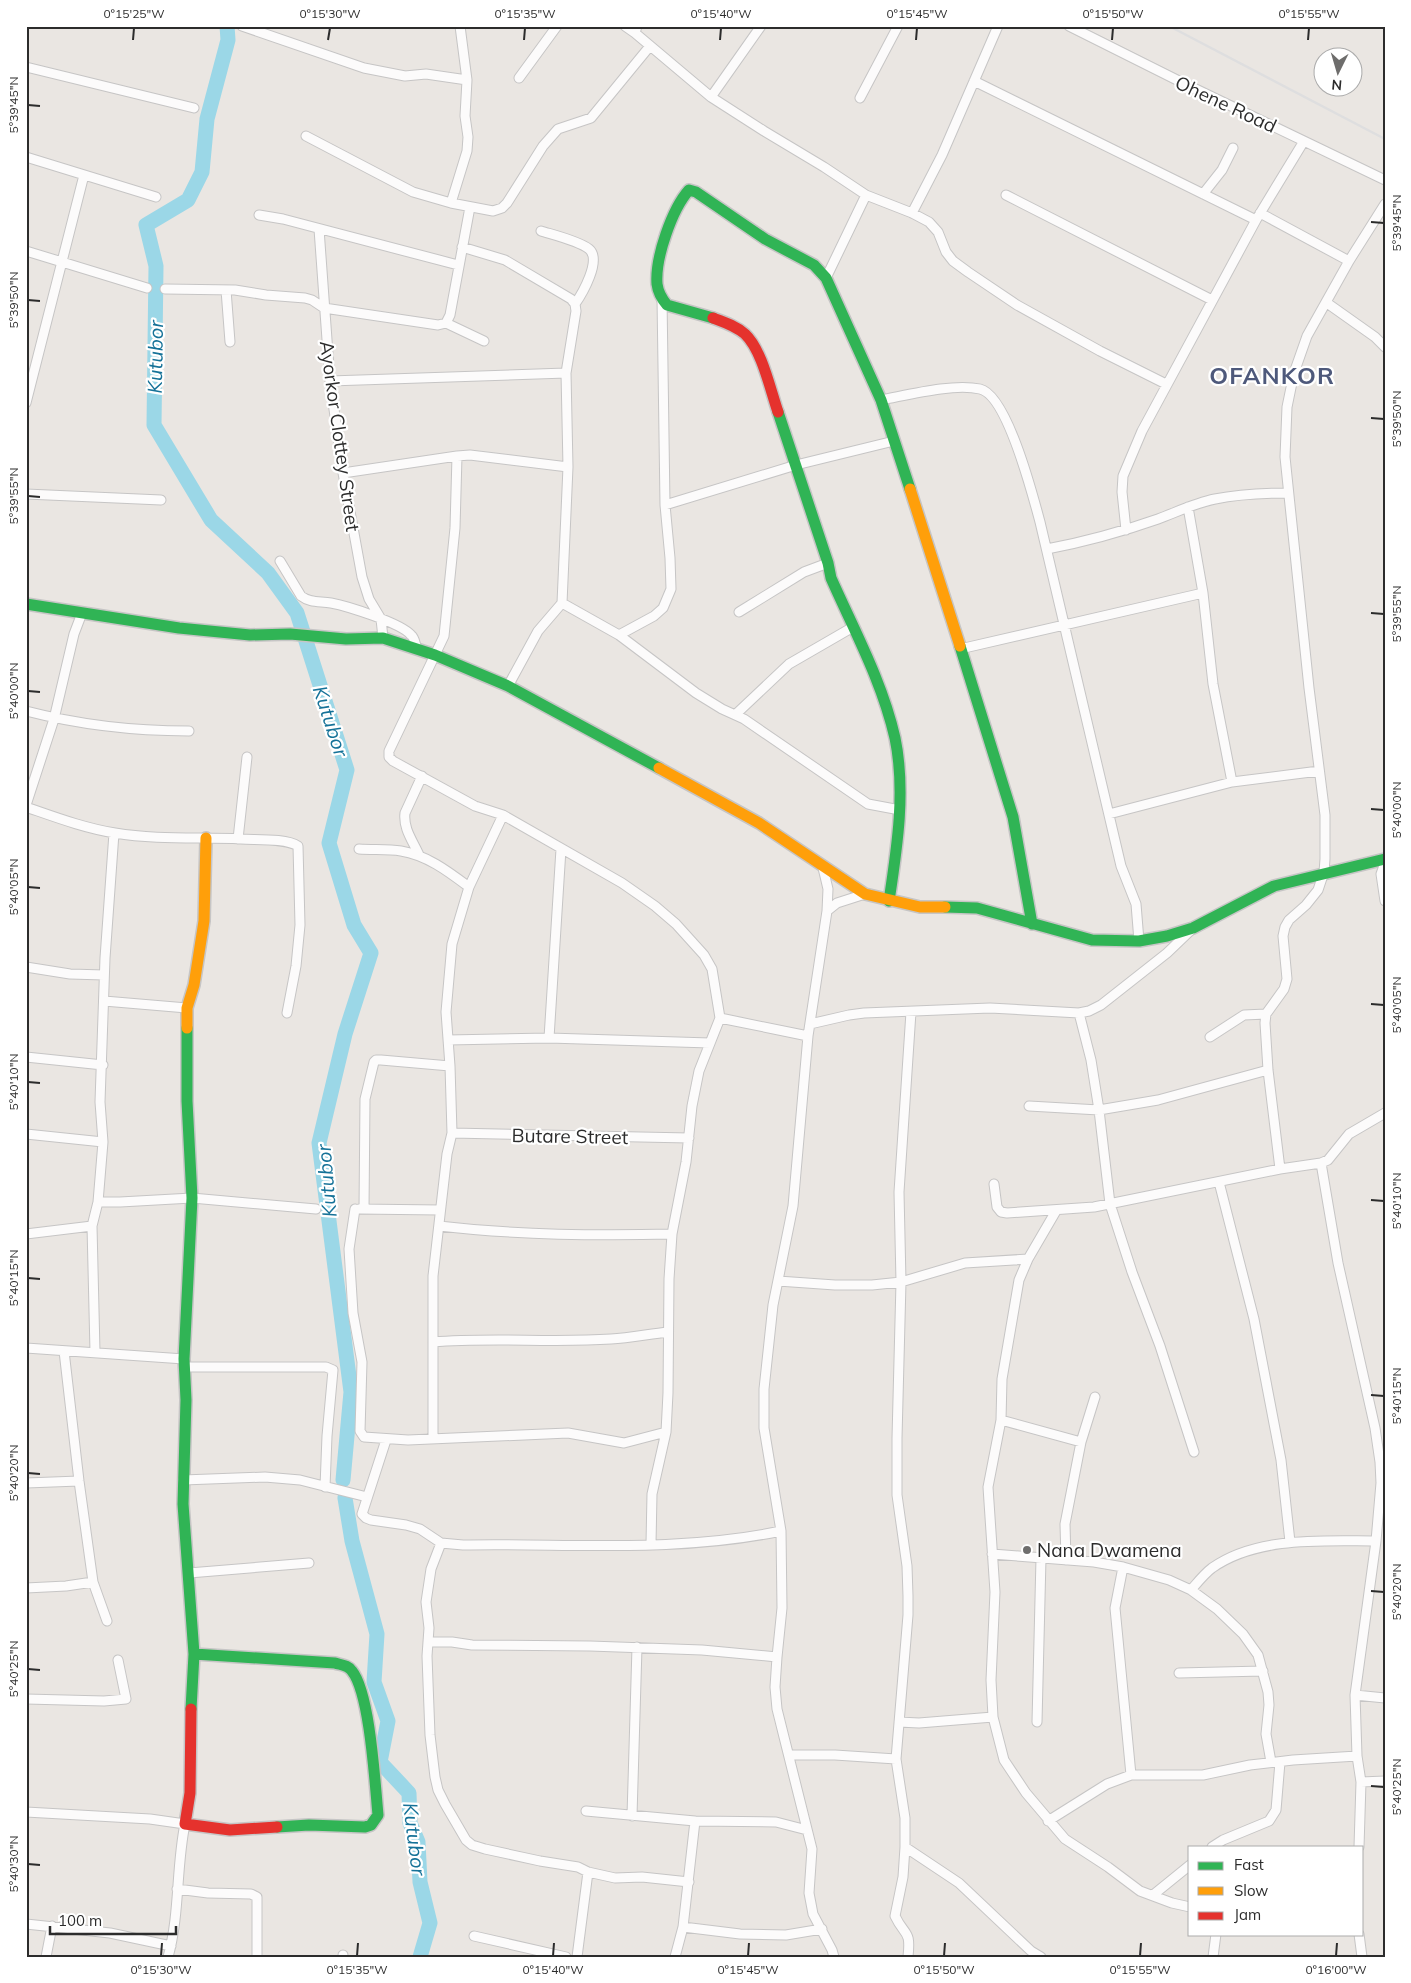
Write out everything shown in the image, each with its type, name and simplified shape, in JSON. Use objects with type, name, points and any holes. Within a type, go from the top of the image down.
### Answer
[{"type":"street","points":[[242,26],[372,70],[405,76],[443,75],[467,80]]},
{"type":"street","points":[[452,203],[467,151],[468,137],[465,116],[467,80],[460,26]]},
{"type":"street","points":[[520,78],[557,26]]},
{"type":"street","points":[[625,26],[636,29],[650,46],[711,97],[866,195],[912,213],[929,222],[938,232],[946,252],[953,261],[1017,305],[1100,351],[1166,384]]},
{"type":"street","points":[[711,97],[761,26]]},
{"type":"street","points":[[860,98],[898,26]]},
{"type":"street","points":[[912,213],[942,155],[998,26]]},
{"type":"street","name":"Ohene Road","points":[[1069,26],[1176,80],[1385,180]]},
{"type":"street","points":[[306,136],[413,192],[452,203],[493,211],[502,208],[507,203],[543,146],[558,129],[591,118],[650,46]]},
{"type":"street","points":[[26,67],[194,108]]},
{"type":"street","points":[[974,81],[1203,194],[1258,217],[1349,261]]},
{"type":"street","points":[[1126,530],[1122,492],[1124,476],[1142,431],[1258,217],[1304,141]]},
{"type":"street","points":[[1203,194],[1222,170],[1232,148]]},
{"type":"street","points":[[26,157],[156,197]]},
{"type":"street","points":[[26,403],[84,175]]},
{"type":"street","points":[[888,901],[898,848],[900,810],[899,764],[889,715],[831,578],[828,563],[762,366],[754,345],[745,333],[732,324],[667,305],[662,298],[657,283],[662,254],[675,213],[684,194],[689,190],[696,192],[765,239],[814,265],[826,278],[881,400],[989,737],[1012,817],[1032,924]]},
{"type":"street","points":[[826,278],[866,195]]},
{"type":"street","points":[[1006,195],[1212,300]]},
{"type":"street","points":[[1280,1169],[1264,1023],[1266,1014],[1284,990],[1287,979],[1285,927],[1289,920],[1306,905],[1318,890],[1324,872],[1325,815],[1288,492],[1285,438],[1289,398],[1294,373],[1307,336],[1349,261],[1385,204]]},
{"type":"street","points":[[446,323],[450,315],[470,207]]},
{"type":"street","points":[[259,215],[458,265]]},
{"type":"street","name":"Ayorkor Clottey Street","points":[[319,229],[330,381],[343,473],[362,577],[370,599],[381,619],[383,638]]},
{"type":"street","points":[[541,231],[575,243],[590,250],[593,255],[590,276],[575,304]]},
{"type":"street","points":[[462,247],[505,260],[571,299],[575,304],[576,311],[566,373],[568,467],[562,603],[538,631],[508,686]]},
{"type":"street","points":[[26,251],[147,288]]},
{"type":"street","points":[[165,289],[246,291],[266,295],[305,298],[324,308],[438,325],[446,323],[484,341]]},
{"type":"street","points":[[226,290],[230,342]]},
{"type":"street","points":[[619,635],[654,616],[663,608],[668,599],[671,579],[665,505],[662,298]]},
{"type":"street","points":[[1327,303],[1375,337],[1385,347]]},
{"type":"street","points":[[330,381],[566,373]]},
{"type":"street","points":[[881,400],[963,387],[982,389],[992,395],[1017,445],[1030,481],[1047,549],[1121,866],[1136,904],[1139,941]]},
{"type":"street","points":[[665,505],[796,465],[894,441]]},
{"type":"street","points":[[343,473],[457,456],[485,456],[568,467]]},
{"type":"street","points":[[457,456],[456,528],[444,636],[389,751],[389,757],[475,806],[503,815],[622,883],[655,906],[676,924],[704,955],[712,969],[720,1018],[699,1071],[672,1234],[666,1432],[652,1494],[651,1544]]},
{"type":"street","points":[[1047,549],[1126,530],[1214,499],[1238,495],[1288,492]]},
{"type":"street","points":[[26,494],[161,500]]},
{"type":"street","points":[[1188,507],[1203,594],[1213,684],[1232,782]]},
{"type":"street","points":[[280,561],[305,600],[331,604],[381,619],[408,631],[413,636],[417,649]]},
{"type":"street","points":[[739,612],[804,572],[828,563]]},
{"type":"street","points":[[960,649],[1203,594]]},
{"type":"street","points":[[562,603],[619,635],[696,693],[744,719],[868,804],[900,810]]},
{"type":"street","points":[[26,604],[179,628],[250,635],[290,634],[346,639],[383,638],[435,655],[508,686],[759,824],[865,894],[888,901],[920,907],[977,908],[1092,940],[1139,941],[1166,936],[1193,928],[1274,886],[1324,872],[1385,859]]},
{"type":"street","points":[[82,613],[74,634],[54,718],[26,806],[80,825],[114,833],[174,839],[238,839],[292,843],[298,846],[300,925],[296,966],[287,1014]]},
{"type":"street","points":[[735,715],[789,664],[853,627]]},
{"type":"street","points":[[26,711],[108,728],[189,732]]},
{"type":"street","points":[[238,839],[247,757]]},
{"type":"street","points":[[1109,814],[1232,782],[1319,771]]},
{"type":"street","points":[[419,855],[408,833],[404,819],[422,776]]},
{"type":"street","points":[[433,1439],[433,1276],[447,1154],[452,1133],[446,1012],[452,944],[469,887],[503,815]]},
{"type":"street","points":[[94,1352],[92,1226],[98,1202],[102,1142],[100,1102],[103,1065],[104,975],[114,833]]},
{"type":"street","points":[[168,1957],[171,1946],[179,1855],[190,1793],[190,1722],[194,1654],[189,1573],[184,1534],[183,1480],[185,1363],[192,1198],[187,1101],[187,1008],[194,985],[204,921],[206,838]]},
{"type":"street","points":[[359,849],[400,851],[419,855],[441,867],[469,887]]},
{"type":"street","points":[[549,1038],[561,849]]},
{"type":"street","points":[[1385,863],[1381,874],[1385,901]]},
{"type":"street","points":[[823,868],[828,889],[828,911],[808,1036],[793,1206],[768,1341],[764,1388],[764,1428],[781,1531],[782,1608],[775,1687],[777,1709],[812,1849],[809,1893],[813,1914],[822,1929],[834,1957]]},
{"type":"street","points":[[828,911],[837,904],[865,894]]},
{"type":"street","points":[[810,1024],[849,1015],[990,1008],[1089,1011],[1101,1005],[1167,953],[1193,928]]},
{"type":"street","points":[[26,967],[70,974],[104,975]]},
{"type":"street","points":[[104,1002],[187,1008]]},
{"type":"street","points":[[908,1957],[908,1934],[895,1916],[903,1877],[906,1847],[905,1818],[896,1759],[908,1615],[907,1566],[897,1495],[901,1282],[899,1192],[911,1012]]},
{"type":"street","points":[[1079,1012],[1091,1060],[1110,1204],[1132,1272],[1160,1346],[1194,1452]]},
{"type":"street","points":[[1210,1037],[1244,1015],[1266,1014]]},
{"type":"street","points":[[720,1018],[808,1036]]},
{"type":"street","points":[[448,1040],[549,1038],[710,1043]]},
{"type":"street","points":[[26,1057],[103,1065]]},
{"type":"street","points":[[450,1066],[376,1060],[364,1099],[356,1209],[348,1249],[353,1313],[362,1362],[360,1431],[364,1437],[386,1440],[568,1433],[624,1443],[666,1432]]},
{"type":"street","points":[[1029,1106],[1099,1110],[1158,1100],[1268,1070]]},
{"type":"street","points":[[994,1184],[997,1207],[1000,1212],[1056,1211],[1110,1204],[1280,1169],[1321,1163],[1328,1160],[1349,1134],[1385,1113]]},
{"type":"street","name":"Butare Street","points":[[452,1133],[689,1138]]},
{"type":"street","points":[[26,1134],[102,1142]]},
{"type":"street","points":[[1321,1163],[1338,1264],[1383,1461],[1376,1541],[1355,1695],[1357,1756],[1361,1782],[1359,1846]]},
{"type":"street","points":[[1219,1182],[1254,1318],[1281,1460],[1290,1542]]},
{"type":"street","points":[[98,1202],[192,1198],[316,1209]]},
{"type":"street","points":[[356,1209],[440,1210]]},
{"type":"street","points":[[1056,1211],[1028,1259],[1020,1280],[1002,1378],[1001,1420],[988,1487],[996,1604],[992,1680],[994,1717],[1004,1760],[1026,1794],[1065,1838],[1140,1890],[1172,1903],[1188,1907]]},
{"type":"street","points":[[26,1234],[92,1226]]},
{"type":"street","points":[[439,1226],[489,1232],[555,1235],[672,1234]]},
{"type":"street","points":[[778,1281],[835,1285],[872,1285],[901,1282],[966,1263],[1028,1259]]},
{"type":"street","points":[[433,1342],[462,1340],[612,1339],[668,1332]]},
{"type":"street","points":[[26,1348],[94,1352],[185,1363],[326,1366],[332,1370],[325,1487]]},
{"type":"street","points":[[64,1351],[79,1481],[94,1582],[107,1621]]},
{"type":"street","points":[[1066,1560],[1065,1524],[1081,1442],[1094,1397]]},
{"type":"street","points":[[1001,1420],[1081,1442]]},
{"type":"street","points":[[386,1440],[362,1514],[366,1518],[420,1529],[441,1543],[463,1545],[651,1544],[737,1539],[781,1531]]},
{"type":"street","points":[[183,1480],[265,1477],[300,1480],[367,1497]]},
{"type":"street","points":[[26,1483],[79,1481]]},
{"type":"street","points":[[1191,1590],[1214,1567],[1247,1552],[1290,1542],[1376,1541]]},
{"type":"street","points":[[441,1543],[428,1580],[426,1602],[429,1628],[430,1735],[435,1777],[445,1804],[466,1840],[472,1845],[485,1849],[578,1867],[588,1872],[615,1878],[642,1877],[689,1882]]},
{"type":"street","points":[[992,1554],[1094,1562],[1123,1567],[1169,1580],[1191,1590],[1217,1609],[1243,1634],[1258,1655],[1263,1671],[1269,1705],[1266,1734],[1275,1762],[1276,1810],[1269,1821],[1223,1840],[1214,1846]]},
{"type":"street","points":[[1037,1722],[1041,1558]]},
{"type":"street","points":[[189,1573],[309,1563]]},
{"type":"street","points":[[1123,1567],[1115,1608],[1131,1775]]},
{"type":"street","points":[[26,1588],[94,1582]]},
{"type":"street","points":[[428,1642],[637,1647],[702,1650],[777,1657]]},
{"type":"street","points":[[632,1816],[637,1647]]},
{"type":"street","points":[[26,1812],[150,1819],[230,1830],[309,1825],[365,1827],[371,1825],[378,1815],[372,1755],[361,1685],[353,1671],[346,1666],[335,1664],[194,1654]]},
{"type":"street","points":[[26,1699],[104,1701],[126,1699],[118,1660]]},
{"type":"street","points":[[1179,1673],[1263,1671]]},
{"type":"street","points":[[1355,1695],[1385,1698]]},
{"type":"street","points":[[899,1722],[919,1723],[994,1717]]},
{"type":"street","points":[[790,1755],[835,1755],[896,1759]]},
{"type":"street","points":[[1048,1821],[1107,1784],[1131,1775],[1203,1775],[1228,1769],[1306,1758],[1357,1756]]},
{"type":"street","points":[[1361,1782],[1385,1781]]},
{"type":"street","points":[[586,1811],[695,1821],[776,1822],[807,1830]]},
{"type":"street","points":[[675,1957],[684,1927],[695,1821]]},
{"type":"street","points":[[906,1847],[959,1883],[1031,1951],[1041,1957]]},
{"type":"street","points":[[1153,1895],[1188,1867]]},
{"type":"street","points":[[577,1957],[588,1872]]},
{"type":"street","points":[[177,1889],[252,1894],[257,1897],[256,1957]]},
{"type":"street","points":[[26,1924],[110,1933],[171,1946]]},
{"type":"street","points":[[46,1957],[52,1926]]},
{"type":"street","points":[[684,1927],[740,1934],[786,1935],[822,1929]]},
{"type":"street","points":[[474,1936],[566,1957]]},
{"type":"street","points":[[1213,1957],[1216,1936]]},
{"type":"street","points":[[1359,1936],[1360,1955]]},
{"type":"waterway","name":"Kutubor","points":[[227,26],[228,40],[207,119],[202,172],[188,200],[146,225],[156,266],[154,425],[211,520],[268,573],[297,613],[347,770],[329,843],[354,925],[371,953],[345,1034],[319,1143],[351,1392],[343,1480]]},
{"type":"waterway","name":"Kutubor","points":[[345,1498],[352,1541],[377,1634],[374,1682],[388,1721],[380,1762],[409,1793],[410,1823],[418,1842],[420,1882],[430,1923],[420,1957]]},
{"type":"railway","points":[[1169,26],[1385,139]]},
{"type":"traffic: fast","points":[[713,318],[667,305],[660,295],[657,284],[659,261],[666,234],[677,209],[689,190],[696,192],[765,239],[814,265],[826,278],[881,400],[910,489]]},
{"type":"traffic: fast","points":[[778,412],[828,563],[831,578],[875,676],[895,738],[900,778],[900,799],[889,901]]},
{"type":"traffic: fast","points":[[26,604],[179,628],[250,635],[290,634],[346,639],[383,638],[435,655],[508,686],[659,768]]},
{"type":"traffic: fast","points":[[960,646],[1013,817],[1032,924]]},
{"type":"traffic: fast","points":[[945,907],[977,908],[1092,940],[1139,941],[1167,936],[1193,928],[1274,886],[1385,859]]},
{"type":"traffic: fast","points":[[187,1028],[187,1101],[192,1198],[184,1359],[186,1400],[183,1504],[194,1654],[191,1709]]},
{"type":"traffic: fast","points":[[194,1654],[335,1663],[350,1669],[358,1682],[371,1740],[378,1815],[371,1825],[365,1827],[309,1825],[277,1827]]},
{"type":"traffic: slow","points":[[910,489],[960,646]]},
{"type":"traffic: slow","points":[[659,768],[759,823],[865,894],[920,907],[945,907]]},
{"type":"traffic: slow","points":[[187,1028],[187,1008],[194,985],[204,921],[206,838]]},
{"type":"traffic: jam","points":[[713,318],[730,324],[745,334],[751,341],[769,381],[778,412]]},
{"type":"traffic: jam","points":[[191,1709],[190,1793],[185,1824],[230,1830],[277,1827]]},
{"type":"place","name":"Nana Dwamena","points":[[1027,1550]]},
{"type":"district","name":"OFANKOR","points":[[1272,375]]}]
